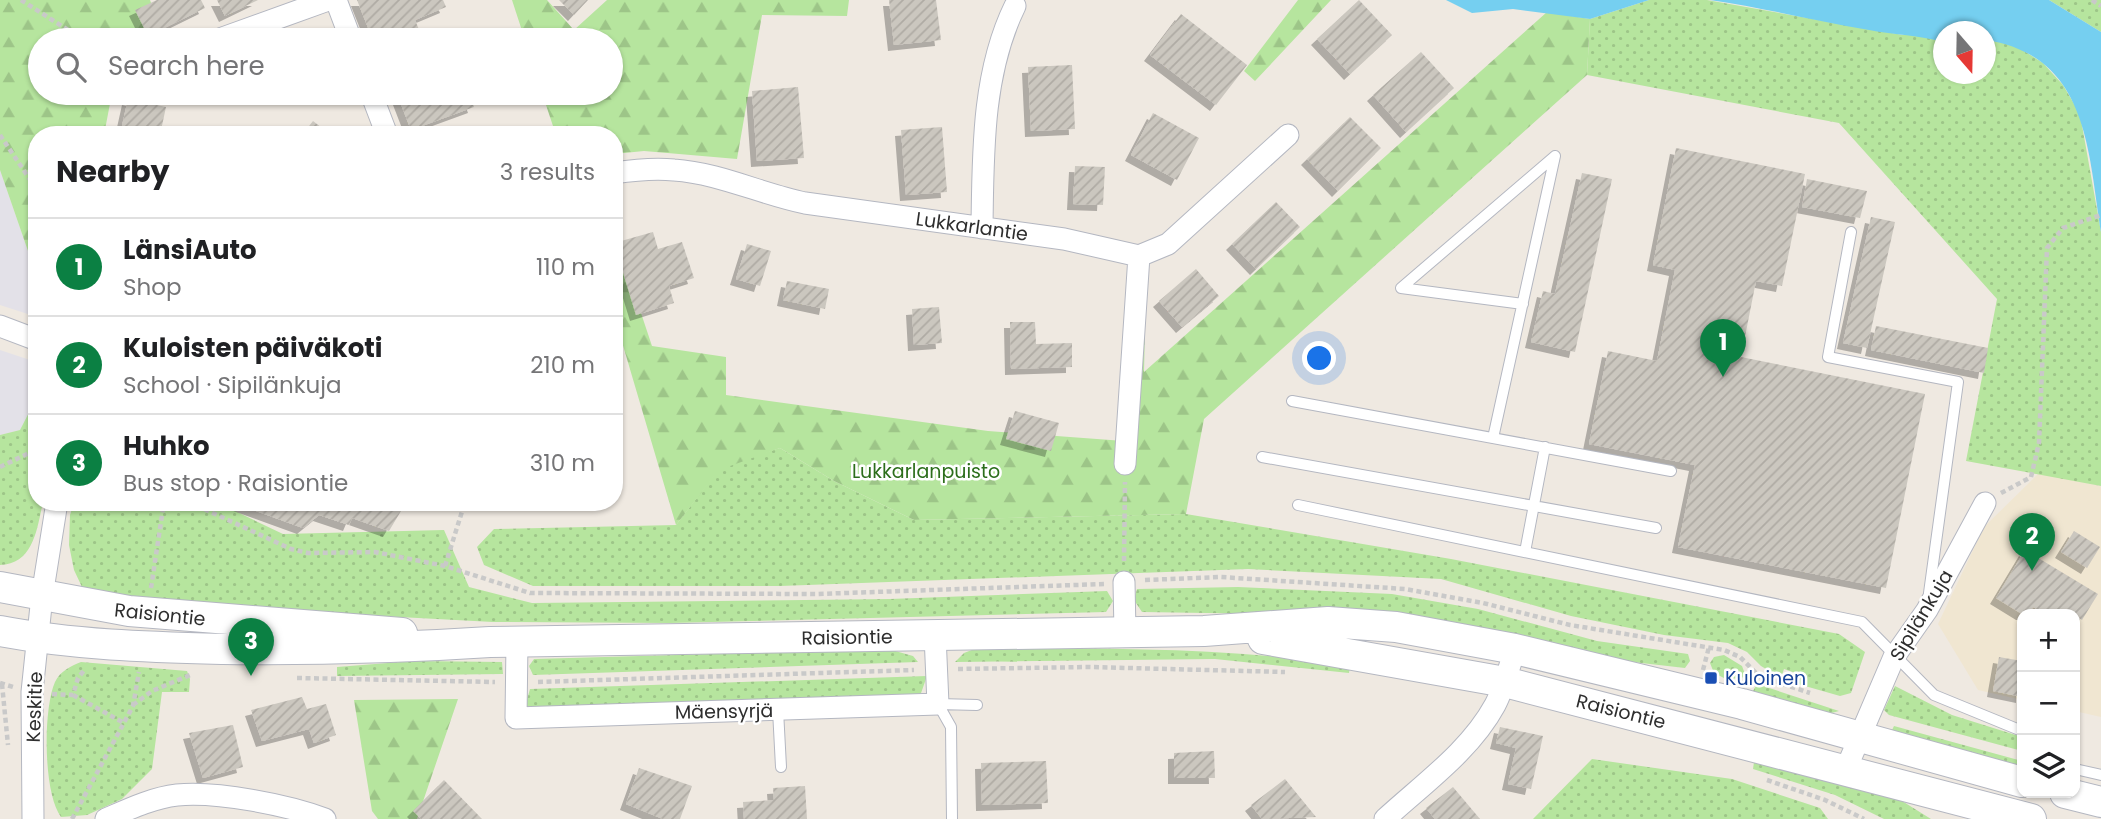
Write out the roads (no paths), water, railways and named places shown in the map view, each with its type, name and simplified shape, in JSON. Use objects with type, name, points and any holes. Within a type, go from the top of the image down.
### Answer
[{"type":"main road","name":"Raisiontie","points":[[0,587],[104,608],[503,642]]},
{"type":"main road","name":"Raisiontie","points":[[0,631],[37,638],[162,648],[380,650],[503,642],[1204,631],[1328,622],[1396,627],[1515,649],[1861,736],[2016,780]]},
{"type":"main road","name":"Raisiontie","points":[[1204,631],[1325,648],[1504,682],[1846,769],[2001,815],[2031,819]]},
{"type":"main road","points":[[2001,815],[2016,780]]},
{"type":"main road","points":[[2080,797],[2101,802]]},
{"type":"street","points":[[250,28],[328,0]]},
{"type":"street","points":[[336,0],[346,28]]},
{"type":"street","points":[[982,228],[983,170],[993,73],[1005,26],[1015,6]]},
{"type":"street","points":[[376,105],[384,126]]},
{"type":"street","points":[[1125,464],[1139,256],[1167,244],[1288,135]]},
{"type":"street","name":"Lukkarlantie","points":[[623,173],[674,170],[712,176],[772,196],[805,203],[1064,239],[1139,256]]},
{"type":"street","points":[[0,326],[28,337]]},
{"type":"street","name":"Sipilänkuja","points":[[1846,769],[1894,657],[1927,610],[1986,503]]},
{"type":"street","points":[[42,596],[56,511]]},
{"type":"street","points":[[1124,582],[1125,632]]},
{"type":"street","name":"Keskitie","points":[[33,819],[32,692],[42,596]]},
{"type":"street","points":[[935,635],[938,704]]},
{"type":"street","name":"Mäensyrjä","points":[[503,642],[516,718],[938,704]]},
{"type":"street","points":[[1385,819],[1475,734],[1496,704],[1515,649]]},
{"type":"street","points":[[106,819],[141,804],[176,795],[204,794],[303,811],[326,819]]},
{"type":"lane","points":[[1493,438],[1523,304],[1555,156],[1401,288],[1523,304]]},
{"type":"lane","points":[[1851,232],[1828,357],[1958,382],[1927,610]]},
{"type":"lane","points":[[1292,401],[1671,471]]},
{"type":"lane","points":[[1525,552],[1545,447]]},
{"type":"lane","points":[[1262,457],[1657,528]]},
{"type":"lane","points":[[1298,505],[1862,622],[1934,695],[2017,729]]},
{"type":"lane","points":[[938,704],[977,705]]},
{"type":"lane","points":[[938,704],[951,727],[952,819]]},
{"type":"lane","points":[[778,710],[781,767]]},
{"type":"lane","points":[[2080,770],[2101,775]]},
{"type":"water","points":[[1446,0],[1649,0],[1590,19],[1513,9],[1472,13]]},
{"type":"water","points":[[1710,0],[2049,0],[2101,32],[2101,232],[2086,139],[2077,111],[2064,86],[2045,65],[2020,49],[1996,43],[1996,21],[1933,21],[1933,40]]},
{"type":"place","name":"LänsiAuto","points":[[1723,377]]},
{"type":"place","name":"Kuloisten päiväkoti","points":[[2032,571]]},
{"type":"place","name":"Huhko","points":[[251,676]]},
{"type":"place","name":"Kuloinen","points":[[1711,678]]},
{"type":"park label","name":"Lukkarlanpuisto","points":[[926,471]]}]
